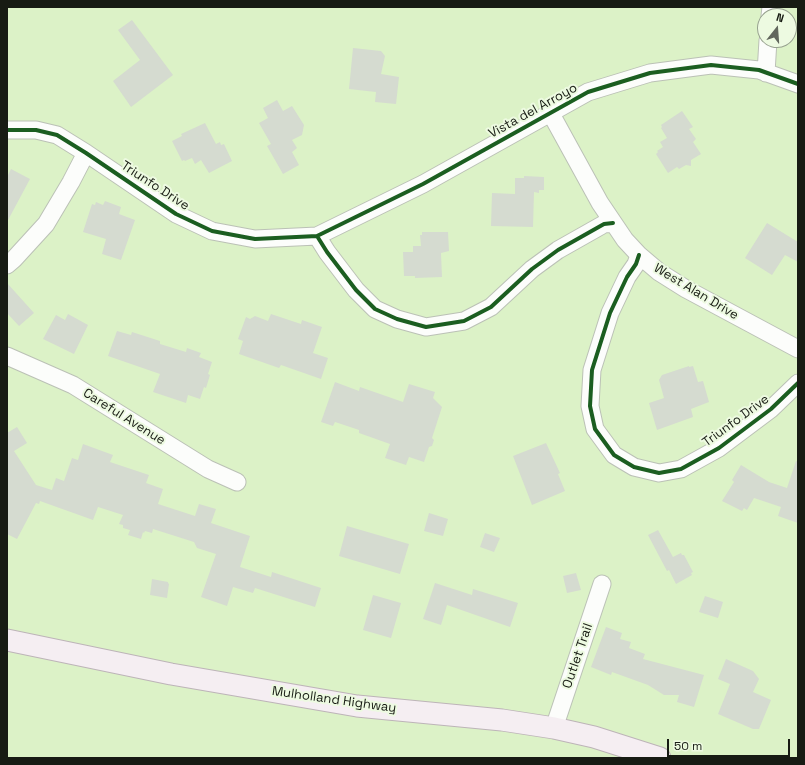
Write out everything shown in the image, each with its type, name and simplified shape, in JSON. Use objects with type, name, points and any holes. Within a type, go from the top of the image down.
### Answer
[{"type":"main road","name":"Mulholland Highway","points":[[7,640],[172,674],[357,706],[502,720],[554,728],[594,737],[660,758]]},
{"type":"street","points":[[766,73],[768,48]]},
{"type":"street","name":"Vista del Arroyo","points":[[317,236],[423,184],[588,92],[650,73],[711,65],[759,70],[798,84]]},
{"type":"street","name":"West Alan Drive","points":[[550,112],[600,203],[625,240],[639,255],[659,272],[686,289],[798,349]]},
{"type":"street","name":"Triunfo Drive","points":[[7,130],[36,130],[57,135],[176,214],[212,231],[255,240],[317,236]]},
{"type":"street","points":[[7,264],[14,260],[46,224],[72,182],[86,153]]},
{"type":"street","points":[[317,236],[327,252],[356,290],[375,309],[397,319],[426,327],[464,321],[491,307],[532,269],[558,250],[604,224],[613,223]]},
{"type":"street","name":"Triunfo Drive","points":[[639,255],[636,264],[627,277],[610,313],[592,370],[590,406],[595,429],[614,456],[634,467],[659,473],[681,469],[719,448],[771,408],[798,383]]},
{"type":"street","name":"Careful Avenue","points":[[7,356],[73,386],[208,469],[237,482]]},
{"type":"street","name":"Outlet Trail","points":[[554,728],[602,584]]},
{"type":"green space","points":[[7,7],[798,7],[798,758],[7,758]]},
{"type":"building","points":[[132,20],[173,75],[131,107],[113,81],[140,60],[118,30]]},
{"type":"building","points":[[353,48],[381,51],[385,56],[381,74],[399,77],[396,104],[375,102],[376,92],[349,89]]},
{"type":"building","points":[[277,100],[283,111],[292,106],[304,125],[302,135],[292,140],[297,148],[292,152],[299,165],[283,174],[267,146],[271,144],[259,123],[268,118],[263,108]]},
{"type":"building","points":[[682,111],[693,127],[689,129],[696,139],[693,142],[701,154],[691,160],[691,166],[686,165],[679,169],[677,167],[668,173],[656,154],[658,152],[657,151],[663,147],[660,142],[667,138],[661,128],[661,125]]},
{"type":"building","points":[[205,123],[216,144],[220,142],[221,145],[224,144],[232,161],[209,173],[201,160],[195,164],[192,158],[182,161],[172,141],[182,136],[181,134]]},
{"type":"building","points":[[11,169],[30,179],[7,222],[7,177]]},
{"type":"building","points":[[524,176],[544,177],[544,190],[539,190],[539,193],[534,192],[533,227],[491,226],[492,193],[515,194],[515,178],[524,178]]},
{"type":"building","points":[[105,201],[121,207],[119,214],[135,220],[121,260],[102,254],[106,239],[83,232],[92,204],[95,205],[96,202],[103,205]]},
{"type":"building","points":[[767,223],[798,242],[798,262],[785,255],[772,275],[745,258]]},
{"type":"building","points":[[422,232],[448,232],[449,251],[441,253],[442,277],[415,278],[415,276],[404,276],[403,252],[413,252],[413,246],[421,246],[420,235],[422,235]]},
{"type":"building","points":[[7,283],[34,313],[19,326],[7,313]]},
{"type":"building","points":[[68,314],[88,325],[74,354],[43,339],[56,315],[65,320]]},
{"type":"building","points":[[271,314],[301,324],[302,320],[322,327],[313,353],[328,358],[321,379],[281,365],[279,368],[239,354],[243,341],[238,339],[246,317],[250,319],[255,316],[268,321]]},
{"type":"building","points":[[117,331],[131,335],[132,332],[160,341],[160,344],[186,352],[187,348],[201,353],[199,357],[212,362],[206,388],[204,387],[200,399],[188,395],[186,403],[153,392],[160,374],[108,356]]},
{"type":"building","points":[[693,366],[698,382],[703,381],[709,402],[691,409],[693,417],[657,430],[649,403],[664,398],[659,380],[662,375]]},
{"type":"building","points":[[335,382],[359,391],[360,387],[403,402],[409,384],[435,392],[433,398],[442,407],[432,438],[434,440],[432,446],[429,447],[424,462],[409,457],[406,465],[385,458],[390,444],[359,433],[359,430],[335,422],[333,426],[321,422]]},
{"type":"building","points":[[17,427],[27,443],[14,451],[36,485],[52,490],[56,478],[64,481],[72,458],[78,460],[83,444],[113,455],[110,462],[149,475],[146,483],[163,489],[158,504],[195,516],[199,504],[216,509],[211,523],[250,536],[240,567],[271,577],[272,572],[321,588],[315,607],[255,588],[253,593],[233,587],[227,606],[201,597],[216,554],[197,548],[194,542],[153,529],[152,533],[145,531],[144,533],[143,532],[141,539],[128,535],[130,530],[123,528],[123,525],[119,524],[123,515],[98,507],[93,520],[40,501],[39,504],[36,503],[17,539],[7,534],[7,433]]},
{"type":"building","points":[[546,443],[560,473],[558,474],[565,491],[532,505],[513,456]]},
{"type":"building","points":[[796,461],[798,462],[798,523],[778,516],[781,507],[754,498],[747,510],[744,508],[742,511],[722,501],[734,482],[732,480],[741,465],[769,482],[787,488]]},
{"type":"building","points":[[429,513],[448,519],[443,536],[424,531]]},
{"type":"building","points":[[347,526],[409,544],[400,574],[339,556]]},
{"type":"building","points":[[658,530],[673,557],[681,553],[684,555],[693,572],[691,573],[692,575],[676,584],[669,570],[667,571],[648,535]]},
{"type":"building","points":[[485,533],[500,538],[494,552],[480,547]]},
{"type":"building","points":[[576,573],[581,590],[567,593],[563,576]]},
{"type":"building","points":[[152,579],[168,582],[167,598],[150,595]]},
{"type":"building","points":[[435,583],[472,595],[473,589],[518,603],[510,627],[447,605],[441,625],[423,619]]},
{"type":"building","points":[[373,595],[401,603],[391,638],[363,630]]},
{"type":"building","points":[[705,596],[723,602],[718,618],[699,612]]},
{"type":"building","points":[[606,627],[622,633],[620,639],[631,642],[629,648],[645,654],[643,659],[704,675],[694,707],[677,702],[679,695],[664,695],[648,685],[612,672],[611,675],[591,667]]},
{"type":"building","points":[[726,659],[753,671],[759,679],[753,692],[771,700],[759,729],[753,729],[718,714],[730,684],[718,679]]},
{"type":"cycle path","points":[[317,236],[423,184],[588,92],[650,73],[711,65],[759,70],[798,84]]},
{"type":"cycle path","points":[[7,130],[36,130],[57,135],[176,214],[212,231],[255,239],[317,236],[327,252],[356,290],[375,309],[397,319],[426,327],[464,321],[491,307],[532,269],[558,250],[604,224],[613,223]]},
{"type":"cycle path","points":[[639,255],[636,264],[627,277],[610,313],[592,370],[590,406],[595,429],[614,455],[634,467],[659,473],[681,469],[719,448],[771,409],[798,383]]}]
